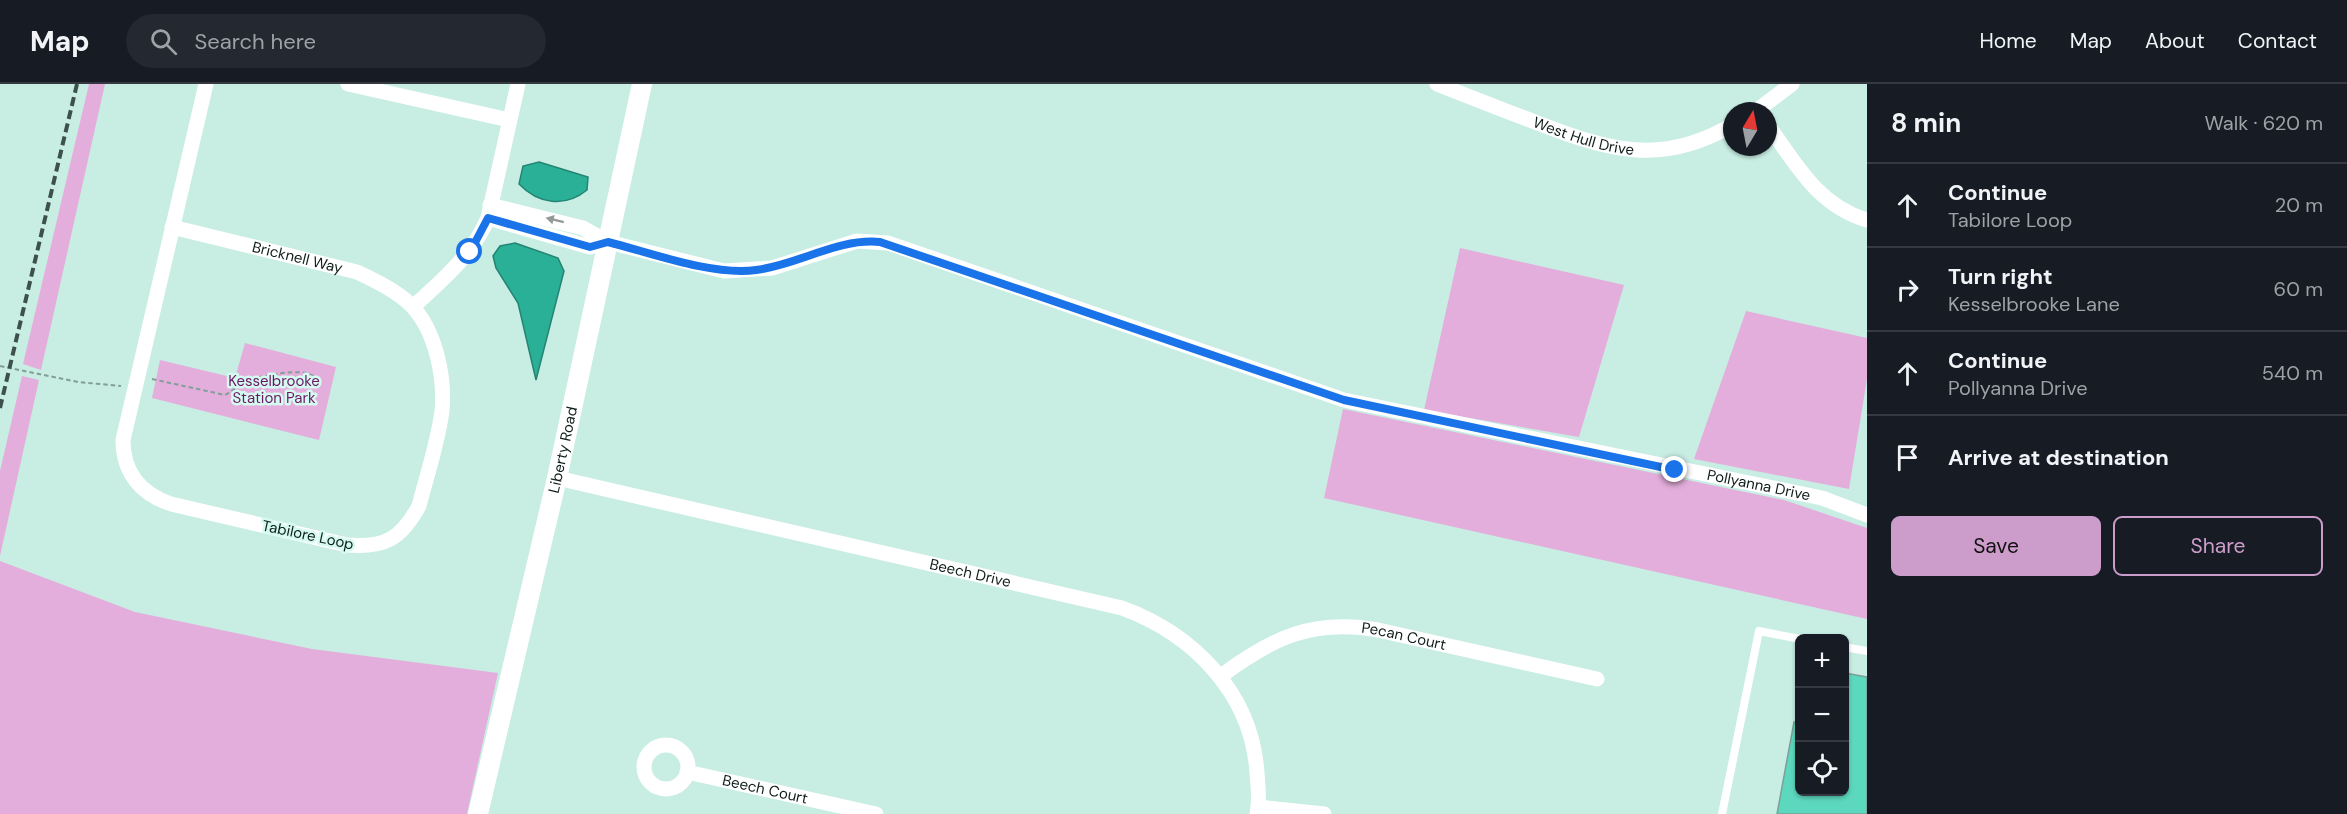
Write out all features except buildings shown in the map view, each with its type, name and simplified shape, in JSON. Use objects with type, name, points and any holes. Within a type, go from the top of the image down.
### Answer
[{"type":"street","name":"Tabilore Loop","points":[[206,84],[123,440],[123,456],[135,481],[155,499],[347,545],[368,547],[396,537],[406,527],[419,506],[441,414],[441,372],[435,349],[413,307]]},
{"type":"street","points":[[348,84],[509,120]]},
{"type":"street","points":[[413,307],[470,252],[489,211],[518,84]]},
{"type":"street","name":"Liberty Road","points":[[478,814],[557,478],[642,84]]},
{"type":"street","name":"West Hull Drive","points":[[1437,84],[1579,139],[1612,149],[1638,152],[1687,146],[1723,129]]},
{"type":"street","points":[[1769,102],[1792,84]]},
{"type":"street","points":[[1777,137],[1820,195],[1852,215],[1867,219]]},
{"type":"street","name":"Pollyanna Drive","points":[[489,211],[590,247],[608,242],[735,271],[772,267],[857,241],[888,243],[1344,400],[1822,498],[1867,515]]},
{"type":"street","name":"Bricknell Way","points":[[172,227],[357,272],[378,282],[413,307]]},
{"type":"street","name":"Beech Drive","points":[[557,478],[1122,608],[1166,627],[1186,642],[1221,676],[1241,710],[1257,764],[1258,810]]},
{"type":"street","name":"Pecan Court","points":[[1221,676],[1273,641],[1317,628],[1341,626],[1378,630],[1598,679]]},
{"type":"street","name":"Beech Court","points":[[687,772],[876,814]]},
{"type":"street","points":[[1258,810],[1324,814]]},
{"type":"lane","points":[[1722,814],[1759,631],[1795,638]]},
{"type":"lane","points":[[1849,648],[1867,651]]},
{"type":"path","points":[[0,366],[78,382],[136,382],[225,395],[247,381],[297,371],[308,372],[313,376],[312,384]]},
{"type":"green space","points":[[89,84],[105,84],[41,370],[23,364]]},
{"type":"green space","points":[[1460,248],[1624,285],[1579,437],[1424,410]]},
{"type":"green space","points":[[1746,311],[1867,338],[1867,379],[1849,489],[1694,459]]},
{"type":"green space","name":"Kesselbrooke Station Park","points":[[245,343],[336,367],[319,440],[152,398],[160,360],[235,378]]},
{"type":"green space","points":[[22,376],[39,380],[0,556],[0,471]]},
{"type":"green space","points":[[1343,409],[1784,500],[1867,528],[1867,619],[1324,498]]},
{"type":"green space","points":[[0,561],[135,612],[312,649],[498,673],[467,814],[0,814]]},
{"type":"shaded area","points":[[539,162],[588,177],[587,190],[579,196],[561,201],[543,199],[526,191],[519,184],[523,166]]},
{"type":"shaded area","points":[[515,243],[558,258],[564,271],[536,380],[518,303],[496,268],[493,256],[500,246]]},
{"type":"railway","points":[[0,408],[77,84]]},
{"type":"route","points":[[470,252],[488,218],[541,235],[590,247],[608,242],[724,271],[754,271],[772,267],[857,241],[888,243],[1344,400],[1675,470]]}]
